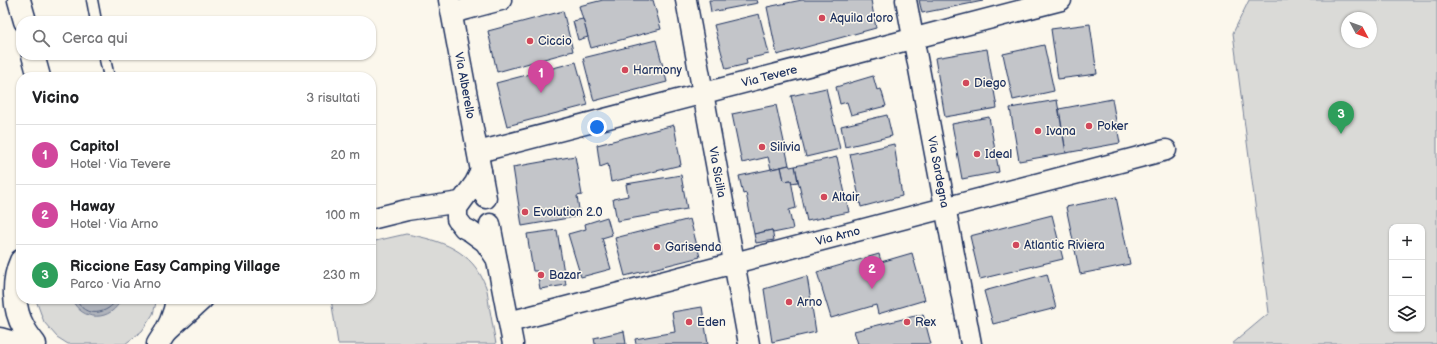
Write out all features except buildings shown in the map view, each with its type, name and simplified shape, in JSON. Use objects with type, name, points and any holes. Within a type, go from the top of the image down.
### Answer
[{"type":"street","points":[[19,0],[24,16]]},
{"type":"street","points":[[451,6],[500,0]]},
{"type":"street","name":"Via Sicilia","points":[[686,0],[749,344]]},
{"type":"street","name":"Via Sardegna","points":[[906,0],[971,344]]},
{"type":"street","name":"Via Tevere","points":[[479,162],[704,94],[1061,0]]},
{"type":"street","name":"Via Alberello","points":[[451,6],[486,198],[493,208],[494,214],[490,224],[513,344]]},
{"type":"street","points":[[34,60],[38,72]]},
{"type":"street","name":"Via Arno","points":[[509,322],[1166,150]]},
{"type":"street","points":[[467,230],[460,224],[456,213],[479,162]]},
{"type":"street","points":[[376,218],[407,210],[463,200],[476,195],[486,198]]},
{"type":"street","points":[[407,210],[436,217],[467,230],[481,231],[490,224]]},
{"type":"street","name":"Via Alberello","points":[[467,230],[485,242],[498,260]]},
{"type":"street","points":[[0,277],[16,265]]},
{"type":"street","points":[[16,280],[16,306],[23,327],[35,344]]},
{"type":"street","points":[[162,338],[175,313],[176,304]]},
{"type":"street","points":[[162,338],[198,304]]},
{"type":"street","points":[[0,339],[18,344]]},
{"type":"lane","points":[[92,0],[95,16]]},
{"type":"lane","points":[[105,60],[108,72]]},
{"type":"shaded area","points":[[1249,0],[1437,0],[1437,344],[1232,344],[1269,313],[1233,33]]},
{"type":"shaded area","points":[[406,234],[419,236],[443,244],[464,256],[473,264],[480,274],[487,289],[496,344],[338,344],[332,304],[376,304],[376,241]]},
{"type":"shaded area","points":[[37,304],[156,304],[153,314],[142,331],[125,344],[68,344],[57,337],[44,322]]},
{"type":"water","points":[[74,304],[118,304],[111,312],[96,316],[82,312]]},
{"type":"place","name":"Aquila d'oro","points":[[822,18]]},
{"type":"place","name":"Ciccio","points":[[530,41]]},
{"type":"place","name":"Harmony","points":[[625,70]]},
{"type":"place","name":"Diego","points":[[966,83]]},
{"type":"place","name":"Capitol","points":[[541,93]]},
{"type":"place","name":"Poker","points":[[1089,126]]},
{"type":"place","name":"Ivana","points":[[1038,131]]},
{"type":"place","name":"Riccione Easy Camping Village","points":[[1341,134]]},
{"type":"place","name":"Silivia","points":[[762,147]]},
{"type":"place","name":"Ideal","points":[[977,154]]},
{"type":"place","name":"Altair","points":[[824,197]]},
{"type":"place","name":"Evolution 2.0","points":[[525,212]]},
{"type":"place","name":"Atlantic Riviera","points":[[1016,245]]},
{"type":"place","name":"Garisenda","points":[[657,247]]},
{"type":"place","name":"Bazar","points":[[541,275]]},
{"type":"place","name":"Haway","points":[[872,289]]},
{"type":"place","name":"Arno","points":[[789,302]]},
{"type":"place","name":"Eden","points":[[689,322]]},
{"type":"place","name":"Rex","points":[[907,322]]}]
